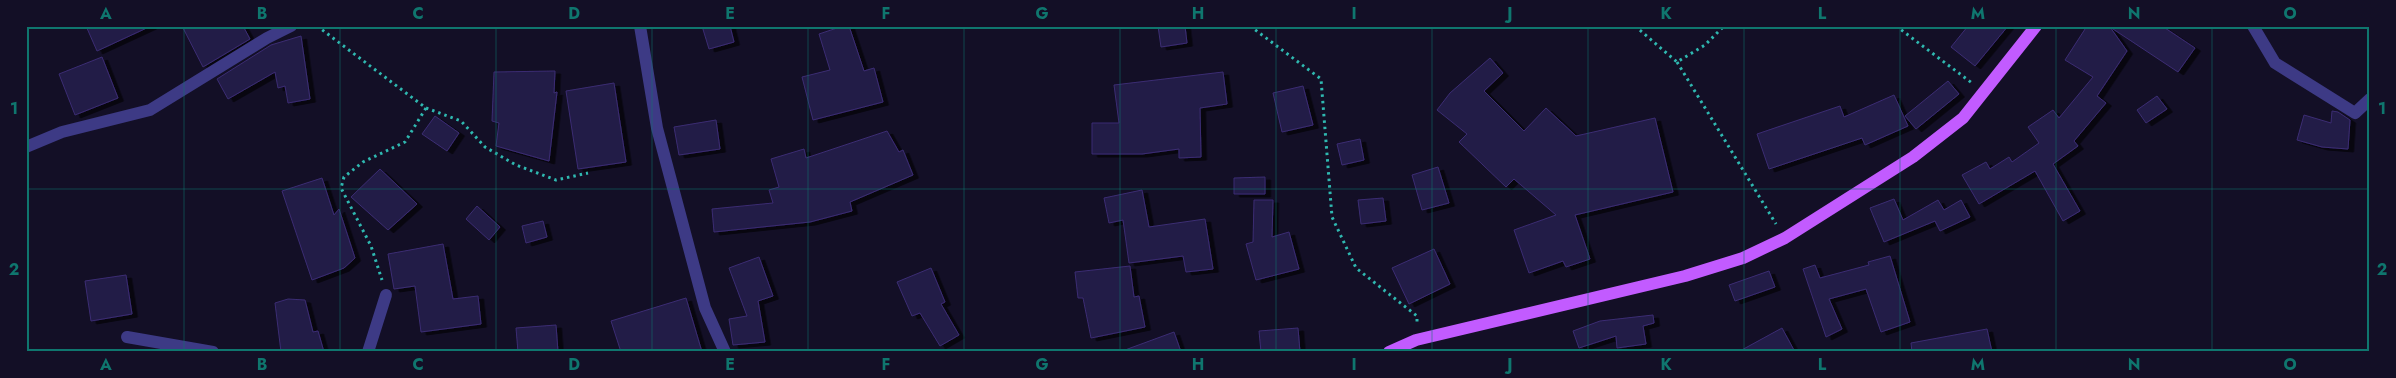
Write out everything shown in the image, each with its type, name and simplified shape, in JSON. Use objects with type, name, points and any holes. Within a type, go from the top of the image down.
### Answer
[{"type":"main road","points":[[1389,352],[1416,340],[1685,276],[1743,258],[1785,238],[1913,157],[1963,118],[2036,26]]},
{"type":"street","points":[[26,147],[62,132],[150,110],[267,38],[291,26]]},
{"type":"street","points":[[640,26],[657,128],[705,308],[725,352]]},
{"type":"street","points":[[2253,26],[2276,63],[2355,113],[2370,99]]},
{"type":"street","points":[[368,352],[386,294]]},
{"type":"street","points":[[127,337],[213,352]]},
{"type":"path","points":[[316,26],[426,108],[461,121],[484,147],[516,165],[556,180],[588,173]]},
{"type":"path","points":[[1250,26],[1321,79],[1332,218],[1356,268],[1418,316],[1416,340]]},
{"type":"path","points":[[1635,26],[1677,62],[1785,238]]},
{"type":"path","points":[[1677,62],[1705,45],[1724,26]]},
{"type":"path","points":[[1896,26],[1984,92]]},
{"type":"path","points":[[386,294],[371,246],[341,188],[344,177],[363,162],[405,142],[426,108]]},
{"type":"building","points":[[86,26],[151,26],[97,51]]},
{"type":"building","points":[[182,26],[243,26],[250,39],[203,67]]},
{"type":"building","points":[[702,26],[730,26],[734,42],[709,49]]},
{"type":"building","points":[[843,26],[849,26],[864,71],[874,68],[883,102],[813,120],[802,77],[830,70],[819,34]]},
{"type":"building","points":[[1158,26],[1185,26],[1187,43],[1161,47]]},
{"type":"building","points":[[1968,26],[2008,26],[1975,66],[1951,47]]},
{"type":"building","points":[[2087,26],[2162,26],[2195,48],[2178,72],[2110,27],[2127,51],[2097,96],[2106,103],[2074,141],[2078,146],[2053,164],[2080,211],[2063,221],[2035,171],[1979,204],[1962,175],[1986,162],[1990,169],[2009,157],[2012,162],[2039,143],[2028,127],[2053,110],[2059,118],[2093,77],[2065,60]]},
{"type":"building","points":[[301,36],[310,99],[288,103],[285,86],[278,88],[275,72],[228,99],[217,79],[271,45]]},
{"type":"building","points":[[102,57],[118,98],[75,115],[59,74]]},
{"type":"building","points":[[1490,58],[1503,73],[1484,91],[1524,131],[1546,108],[1576,136],[1655,118],[1673,192],[1575,215],[1590,259],[1566,267],[1563,261],[1529,273],[1514,230],[1556,215],[1514,179],[1506,187],[1459,142],[1467,134],[1437,110],[1450,93]]},
{"type":"building","points":[[555,71],[554,93],[557,92],[549,161],[496,146],[499,123],[492,121],[494,72]]},
{"type":"building","points":[[1223,72],[1227,104],[1200,108],[1201,157],[1179,158],[1179,149],[1142,154],[1092,154],[1092,123],[1119,123],[1114,85]]},
{"type":"building","points":[[1948,81],[1959,94],[1916,129],[1905,116]]},
{"type":"building","points":[[614,83],[626,162],[578,169],[566,91]]},
{"type":"building","points":[[1303,86],[1313,125],[1282,132],[1273,93]]},
{"type":"building","points":[[1894,95],[1908,126],[1865,145],[1862,138],[1769,169],[1757,134],[1840,106],[1844,117]]},
{"type":"building","points":[[2157,96],[2167,109],[2146,123],[2137,110]]},
{"type":"building","points":[[2332,111],[2338,112],[2350,120],[2348,149],[2322,147],[2297,140],[2304,115],[2331,123]]},
{"type":"building","points":[[435,116],[459,133],[447,151],[422,134]]},
{"type":"building","points":[[716,120],[720,149],[679,155],[674,127]]},
{"type":"building","points":[[887,131],[899,152],[903,150],[913,175],[850,202],[852,211],[810,222],[714,232],[712,209],[773,203],[769,190],[779,187],[771,159],[804,149],[806,158]]},
{"type":"building","points":[[1360,139],[1364,160],[1342,165],[1337,144]]},
{"type":"building","points":[[1438,167],[1449,203],[1422,210],[1412,175]]},
{"type":"building","points":[[380,169],[417,204],[388,230],[351,197]]},
{"type":"building","points":[[1265,177],[1265,194],[1234,194],[1234,178]]},
{"type":"building","points":[[322,178],[334,215],[339,209],[355,258],[344,268],[312,280],[282,191]]},
{"type":"building","points":[[1142,190],[1149,227],[1205,219],[1213,269],[1186,272],[1183,256],[1129,263],[1123,220],[1109,223],[1104,198]]},
{"type":"building","points":[[1383,198],[1386,221],[1361,224],[1358,200]]},
{"type":"building","points":[[1894,199],[1903,220],[1938,200],[1944,210],[1961,200],[1970,217],[1940,231],[1935,221],[1884,242],[1870,208]]},
{"type":"building","points":[[1254,200],[1273,200],[1272,237],[1289,232],[1299,269],[1256,280],[1246,244],[1253,242]]},
{"type":"building","points":[[477,206],[500,227],[489,240],[466,219]]},
{"type":"building","points":[[543,221],[547,237],[526,243],[522,226]]},
{"type":"building","points":[[443,244],[453,299],[478,296],[481,324],[421,332],[415,286],[394,289],[388,254]]},
{"type":"building","points":[[1434,249],[1450,284],[1409,304],[1392,268]]},
{"type":"building","points":[[1890,256],[1910,322],[1881,332],[1866,289],[1829,299],[1842,329],[1826,337],[1803,269],[1815,265],[1820,278],[1869,265],[1868,262]]},
{"type":"building","points":[[759,257],[773,296],[758,301],[765,342],[733,345],[729,319],[747,316],[729,268]]},
{"type":"building","points":[[1130,266],[1134,297],[1139,296],[1145,327],[1091,338],[1083,298],[1078,298],[1075,272]]},
{"type":"building","points":[[931,268],[945,302],[941,304],[959,335],[940,346],[920,313],[912,316],[897,282]]},
{"type":"building","points":[[1769,271],[1775,287],[1735,301],[1729,285]]},
{"type":"building","points":[[126,275],[132,314],[91,321],[85,281]]},
{"type":"building","points":[[686,298],[702,352],[621,352],[611,321]]},
{"type":"building","points":[[288,299],[305,300],[313,332],[318,331],[324,352],[281,352],[275,303]]},
{"type":"building","points":[[1653,315],[1654,323],[1643,326],[1646,344],[1617,348],[1616,336],[1579,348],[1573,331],[1600,321]]},
{"type":"building","points":[[556,325],[558,352],[518,352],[516,328]]},
{"type":"building","points":[[1298,328],[1300,352],[1261,352],[1259,331]]},
{"type":"building","points":[[1782,328],[1795,352],[1738,352]]},
{"type":"building","points":[[1987,329],[1992,352],[1912,352],[1911,343]]},
{"type":"building","points":[[1174,332],[1181,352],[1126,352],[1125,350]]}]
